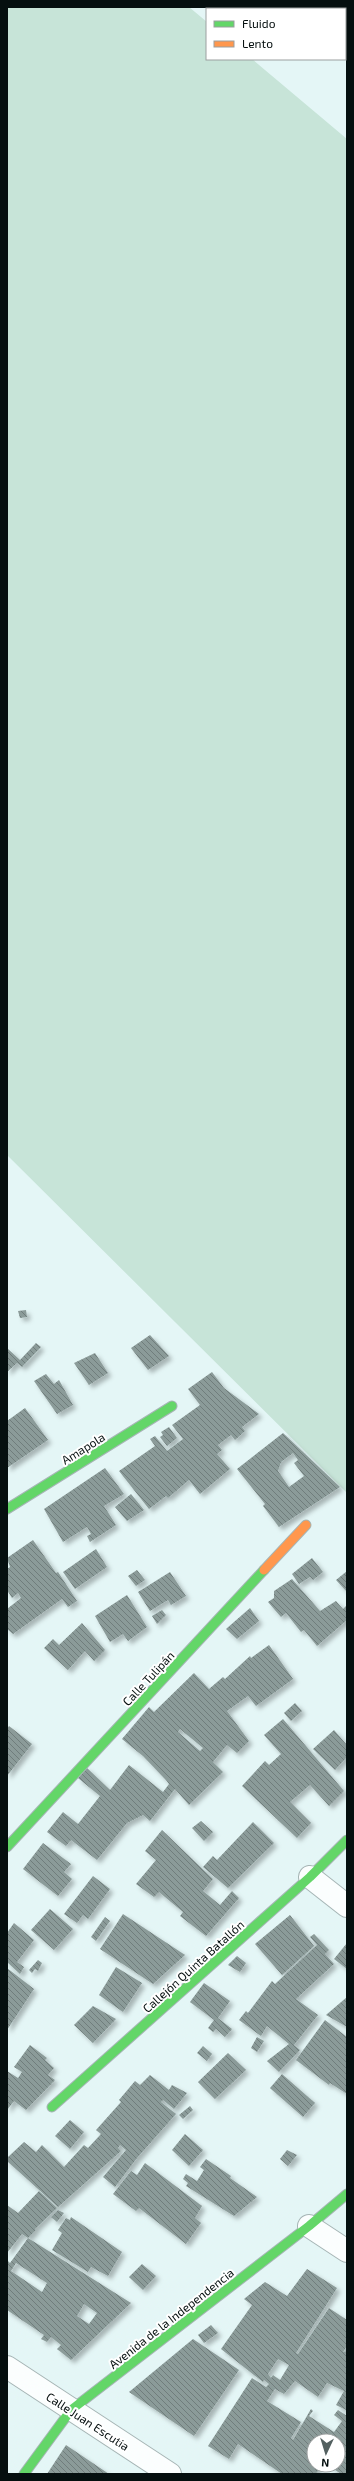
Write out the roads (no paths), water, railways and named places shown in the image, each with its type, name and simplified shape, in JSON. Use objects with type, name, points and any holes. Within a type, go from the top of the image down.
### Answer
[{"type":"street","name":"Amapola","points":[[7,1510],[172,1406]]},
{"type":"street","name":"Calle Tulipán","points":[[7,1847],[306,1525]]},
{"type":"street","name":"Callejón Quinta Batallón","points":[[52,2108],[310,1877],[347,1840]]},
{"type":"street","points":[[310,1877],[347,1906]]},
{"type":"street","name":"Avenida de la Independencia","points":[[24,2474],[72,2410],[309,2226],[347,2194]]},
{"type":"street","points":[[309,2226],[347,2251]]},
{"type":"street","name":"Calle Juan Escutia","points":[[7,2367],[170,2474]]}]
